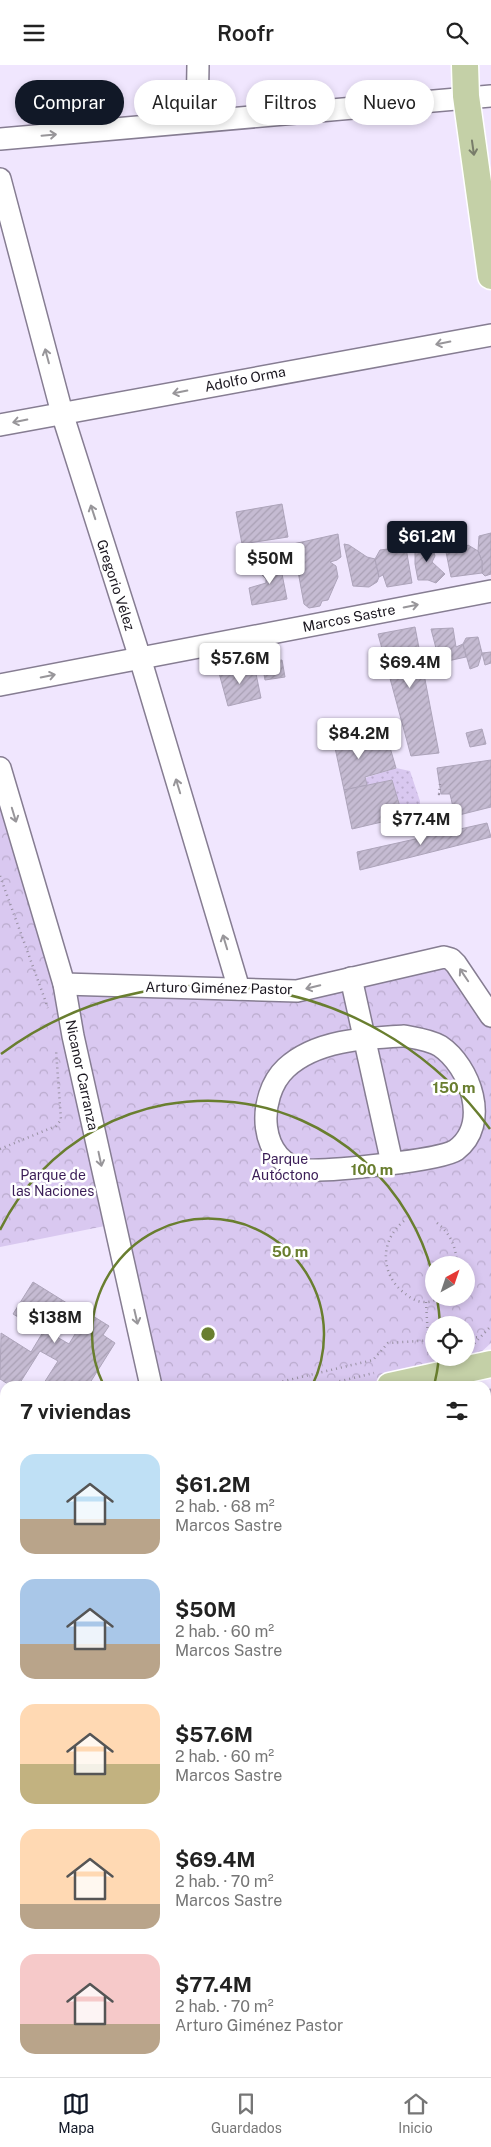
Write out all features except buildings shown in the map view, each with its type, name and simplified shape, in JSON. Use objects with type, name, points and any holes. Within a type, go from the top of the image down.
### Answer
[{"type":"main road","points":[[465,65],[479,96],[491,276]]},
{"type":"main road","points":[[430,1376],[478,1355],[480,1344]]},
{"type":"main road","points":[[410,1381],[491,1363]]},
{"type":"street","points":[[198,65],[198,80]]},
{"type":"street","points":[[236,118],[442,101],[479,96]]},
{"type":"street","points":[[0,139],[153,125]]},
{"type":"street","name":"Gregorio Vélez","points":[[0,179],[62,413],[140,658],[239,989]]},
{"type":"street","name":"Adolfo Orma","points":[[0,425],[491,335]]},
{"type":"street","name":"Marcos Sastre","points":[[0,685],[491,591]]},
{"type":"street","name":"Nicanor Carranza","points":[[0,768],[64,984],[73,1036],[150,1381]]},
{"type":"street","name":"Arturo Giménez Pastor","points":[[64,984],[297,991],[444,957],[451,959],[491,1016]]},
{"type":"street","points":[[351,978],[366,1038],[392,1163]]},
{"type":"street","points":[[404,1036],[438,1045],[451,1055],[459,1066],[472,1095],[473,1123],[469,1136],[454,1151],[420,1160],[392,1163],[307,1170],[292,1166],[279,1155],[271,1144],[265,1123],[269,1091],[286,1068],[312,1052],[335,1044],[366,1038],[404,1036]]},
{"type":"path","points":[[440,784],[439,793],[442,790]]},
{"type":"path","points":[[0,876],[50,1013]]},
{"type":"path","points":[[0,1149],[56,1126],[61,1120],[56,1049]]},
{"type":"path","points":[[404,1221],[396,1227],[387,1245],[387,1273],[393,1283],[404,1294],[416,1301],[425,1303]]},
{"type":"path","points":[[437,1223],[446,1229],[456,1256]]},
{"type":"path","points":[[480,1344],[491,1326]]},
{"type":"path","points":[[284,1381],[373,1360],[388,1343],[425,1340]]},
{"type":"path","points":[[429,1366],[430,1376]]},
{"type":"green space","name":"Parque Autóctono","points":[[0,768],[64,984],[297,991],[456,964],[491,1016],[491,1343],[475,1356],[475,1316],[425,1316],[425,1366],[447,1366],[404,1381],[150,1381],[115,1224],[0,1247]]},
{"type":"green space","points":[[396,768],[410,771],[420,801],[420,816],[403,817],[392,780],[367,785],[365,778]]},
{"type":"park label","name":"Parque de las Naciones","points":[[53,1183]]}]
